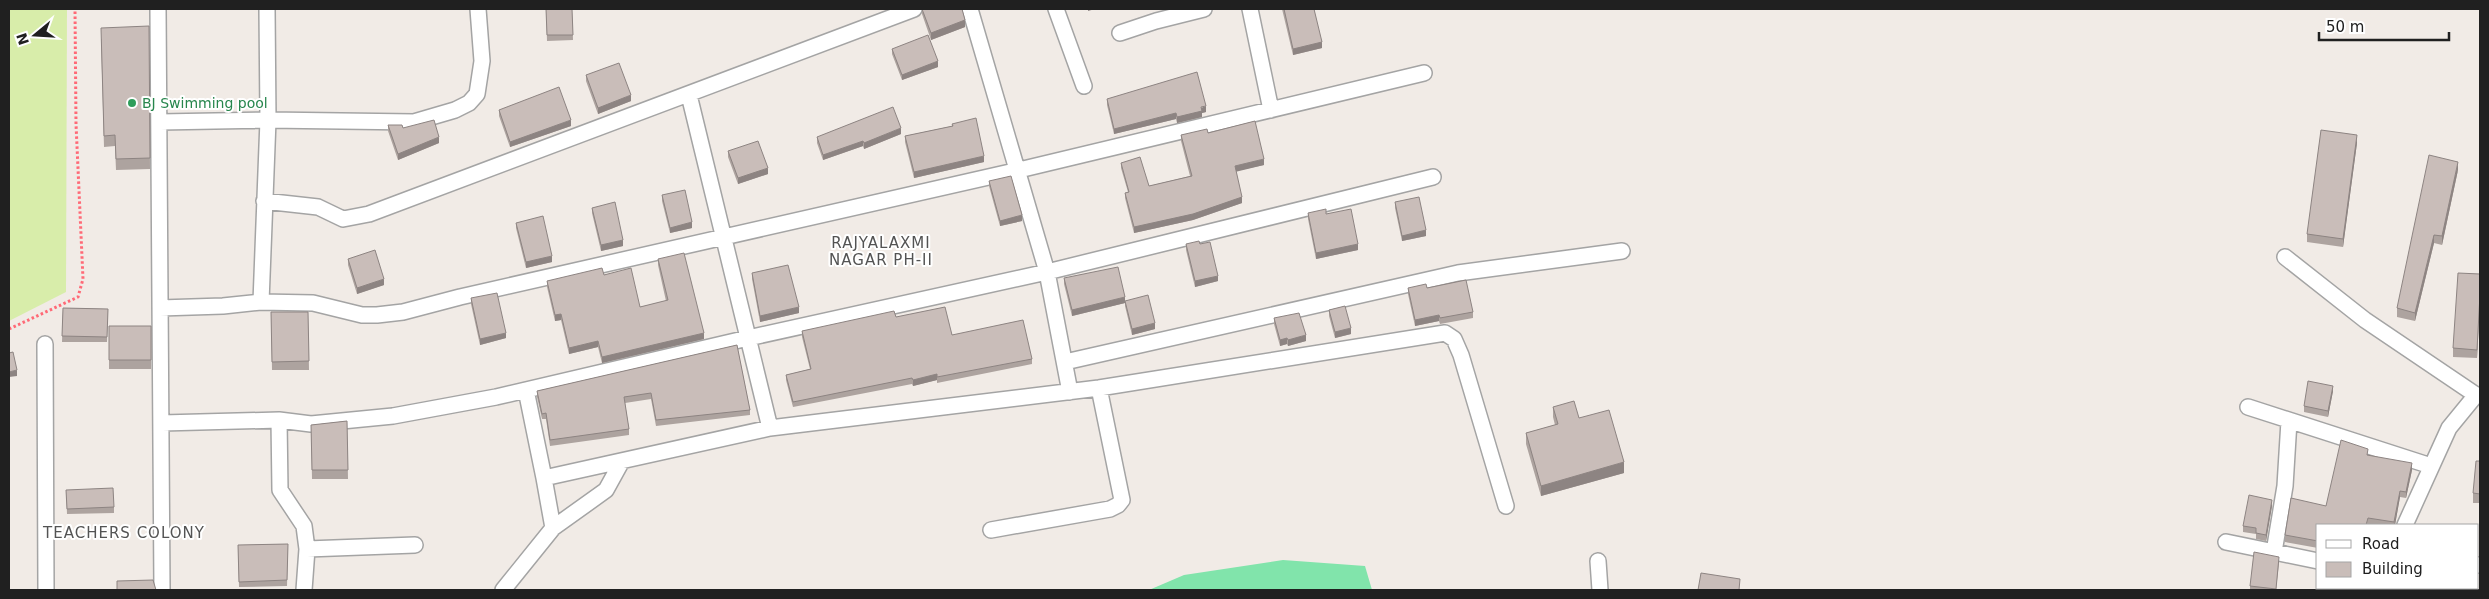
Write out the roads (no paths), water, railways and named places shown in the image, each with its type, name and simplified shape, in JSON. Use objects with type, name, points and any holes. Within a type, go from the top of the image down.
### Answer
[{"type":"street","points":[[158,9],[162,590]]},
{"type":"street","points":[[261,302],[268,120],[267,9]]},
{"type":"street","points":[[160,122],[268,120],[414,122],[455,110],[469,103],[477,94],[482,61],[478,9]]},
{"type":"street","points":[[264,201],[310,205],[343,219],[353,219],[388,208],[914,9]]},
{"type":"street","points":[[970,9],[1019,170],[1047,272],[1070,392]]},
{"type":"street","points":[[1056,9],[1084,86]]},
{"type":"street","points":[[1120,33],[1156,21],[1204,9]]},
{"type":"street","points":[[1250,9],[1272,110]]},
{"type":"street","points":[[160,308],[223,306],[261,302],[313,303],[362,315],[403,312],[1019,170],[1424,73]]},
{"type":"street","points":[[689,95],[770,428]]},
{"type":"street","points":[[162,423],[279,420],[311,424],[393,416],[526,390],[748,338],[1047,272],[1433,177]]},
{"type":"street","points":[[1065,362],[1458,273],[1622,251]]},
{"type":"street","points":[[2285,257],[2365,320],[2478,395],[2449,428],[2406,524]]},
{"type":"street","points":[[544,478],[770,428],[1099,388],[1445,333],[1454,339],[1461,355],[1506,506]]},
{"type":"street","points":[[45,344],[46,590]]},
{"type":"street","points":[[991,530],[1110,509],[1118,505],[1122,500],[1099,388]]},
{"type":"street","points":[[526,390],[553,528]]},
{"type":"street","points":[[2248,407],[2431,466]]},
{"type":"street","points":[[279,420],[280,490],[304,526],[307,549],[304,590]]},
{"type":"street","points":[[2274,552],[2285,486],[2289,421]]},
{"type":"street","points":[[503,590],[553,528],[606,490],[622,461]]},
{"type":"street","points":[[2226,542],[2316,561]]},
{"type":"street","points":[[307,549],[415,544]]},
{"type":"street","points":[[1598,561],[1600,590]]},
{"type":"place","name":"BJ Swimming pool","points":[[132,103]]},
{"type":"district","name":"RAJYALAXMI NAGAR PH-II","points":[[881,252]]},
{"type":"district","name":"TEACHERS COLONY","points":[[124,533]]}]
